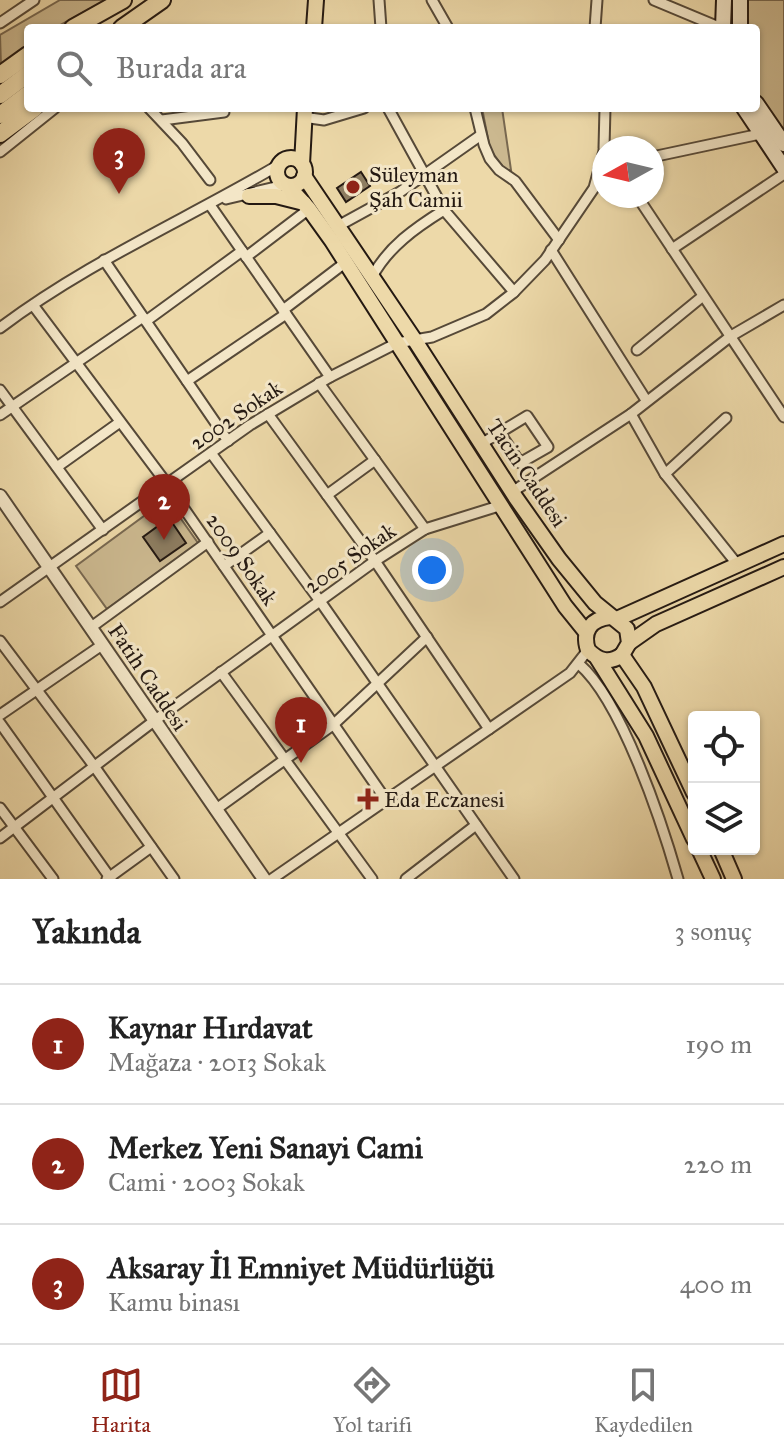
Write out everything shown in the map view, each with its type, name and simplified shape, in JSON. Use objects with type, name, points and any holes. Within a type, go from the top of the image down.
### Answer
[{"type":"highway","points":[[80,24],[123,0]]},
{"type":"highway","points":[[99,24],[133,0]]},
{"type":"highway","points":[[128,24],[163,0]]},
{"type":"highway","points":[[140,24],[163,0]]},
{"type":"highway","points":[[0,75],[24,58]]},
{"type":"highway","points":[[0,95],[24,77]]},
{"type":"highway","points":[[0,115],[24,97]]},
{"type":"highway","points":[[0,134],[30,112]]},
{"type":"main road","points":[[314,24],[316,0]]},
{"type":"main road","points":[[722,24],[724,0]]},
{"type":"main road","points":[[740,0],[740,24]]},
{"type":"main road","points":[[760,109],[784,144]]},
{"type":"main road","points":[[304,112],[303,170],[296,185],[286,186],[278,179],[280,163],[304,112]]},
{"type":"main road","points":[[746,112],[784,168]]},
{"type":"main road","points":[[280,163],[296,159],[303,170]]},
{"type":"main road","name":"Tacin Caddesi","points":[[303,170],[512,492],[559,559],[627,629],[626,649],[689,783]]},
{"type":"main road","name":"Tacin Caddesi","points":[[286,186],[307,206],[346,262],[565,606],[586,632]]},
{"type":"main road","points":[[249,196],[276,196],[307,206]]},
{"type":"main road","points":[[688,826],[646,736],[592,654],[586,632],[591,623],[600,618],[614,618],[784,544]]},
{"type":"main road","points":[[592,654],[609,661],[656,624],[784,567]]},
{"type":"main road","points":[[702,855],[713,879]]},
{"type":"main road","points":[[724,855],[734,879]]},
{"type":"street","points":[[0,23],[34,0]]},
{"type":"street","points":[[379,0],[381,24]]},
{"type":"street","points":[[432,0],[446,24]]},
{"type":"street","points":[[593,24],[597,0]]},
{"type":"street","points":[[654,0],[712,24]]},
{"type":"street","points":[[0,152],[50,112]]},
{"type":"street","points":[[153,112],[210,180]]},
{"type":"street","points":[[162,120],[224,112]]},
{"type":"street","points":[[304,112],[324,120],[351,112]]},
{"type":"street","points":[[390,112],[444,210],[514,292]]},
{"type":"street","points":[[476,112],[490,159],[515,181],[559,240]]},
{"type":"street","name":"2002 Sokak","points":[[604,136],[605,112]]},
{"type":"street","points":[[664,154],[760,134]]},
{"type":"street","points":[[338,226],[400,192],[481,135]]},
{"type":"street","points":[[0,328],[104,260],[214,203],[280,163]]},
{"type":"street","points":[[672,249],[784,174]]},
{"type":"street","points":[[214,203],[286,186]]},
{"type":"street","name":"2002 Sokak","points":[[0,601],[228,441],[319,383],[397,343],[432,337],[486,314],[514,292],[551,250],[592,191]]},
{"type":"street","points":[[214,203],[244,254],[330,377]]},
{"type":"street","points":[[0,415],[244,254],[307,206]]},
{"type":"street","points":[[645,208],[784,417]]},
{"type":"street","points":[[372,277],[380,262],[405,236],[444,210]]},
{"type":"street","points":[[551,250],[646,400]]},
{"type":"street","points":[[104,260],[228,441]]},
{"type":"street","points":[[187,381],[285,312],[346,262]]},
{"type":"street","points":[[637,350],[703,296]]},
{"type":"street","name":"2009 Sokak","points":[[33,305],[167,484],[386,800]]},
{"type":"street","points":[[512,492],[631,414],[731,336],[784,305]]},
{"type":"street","points":[[319,383],[425,529]]},
{"type":"street","points":[[0,390],[103,530]]},
{"type":"street","points":[[268,414],[375,561],[489,729]]},
{"type":"street","points":[[631,414],[665,474],[737,564]]},
{"type":"street","points":[[481,444],[527,416],[548,447],[520,463],[500,433]]},
{"type":"street","points":[[665,474],[726,418]]},
{"type":"street","points":[[57,467],[120,422]]},
{"type":"street","points":[[211,453],[320,601],[514,879]]},
{"type":"street","points":[[327,495],[375,460]]},
{"type":"street","name":"Fatih Caddesi","points":[[2,502],[264,879]]},
{"type":"street","name":"2005 Sokak","points":[[0,838],[154,721],[375,561],[425,529],[502,505]]},
{"type":"street","points":[[224,566],[270,533]]},
{"type":"street","points":[[90,628],[208,542]]},
{"type":"street","points":[[215,810],[334,724],[427,637]]},
{"type":"street","points":[[0,641],[174,879]]},
{"type":"street","points":[[0,715],[102,645]]},
{"type":"street","points":[[272,879],[570,673],[592,654]]},
{"type":"street","points":[[579,664],[592,675],[621,725],[664,828],[678,879]]},
{"type":"street","points":[[221,672],[372,879]]},
{"type":"street","points":[[0,723],[110,878],[151,847]]},
{"type":"street","points":[[0,808],[53,879]]},
{"type":"street","points":[[406,879],[476,825]]},
{"type":"shaded area","points":[[60,0],[106,0],[62,24],[24,24],[24,49],[1,66],[0,35]]},
{"type":"shaded area","points":[[748,0],[784,0],[784,139],[760,101],[760,24],[745,24]]},
{"type":"shaded area","points":[[483,112],[503,112],[511,170],[505,170],[490,149]]},
{"type":"shaded area","points":[[167,499],[198,543],[107,609],[76,566]]},
{"type":"building","name":"Süleyman Şah Camii","points":[[361,172],[370,186],[346,202],[337,188]]},
{"type":"building","points":[[169,518],[186,543],[160,561],[143,537]]},
{"type":"place","name":"Süleyman Şah Camii","points":[[353,187]]},
{"type":"place","name":"Aksaray İl Emniyet Müdürlüğü","points":[[119,194]]},
{"type":"place","name":"Merkez Yeni Sanayi Cami","points":[[164,540]]},
{"type":"place","name":"Kaynar Hırdavat","points":[[301,763]]},
{"type":"place","name":"Eda Eczanesi","points":[[368,799]]}]
